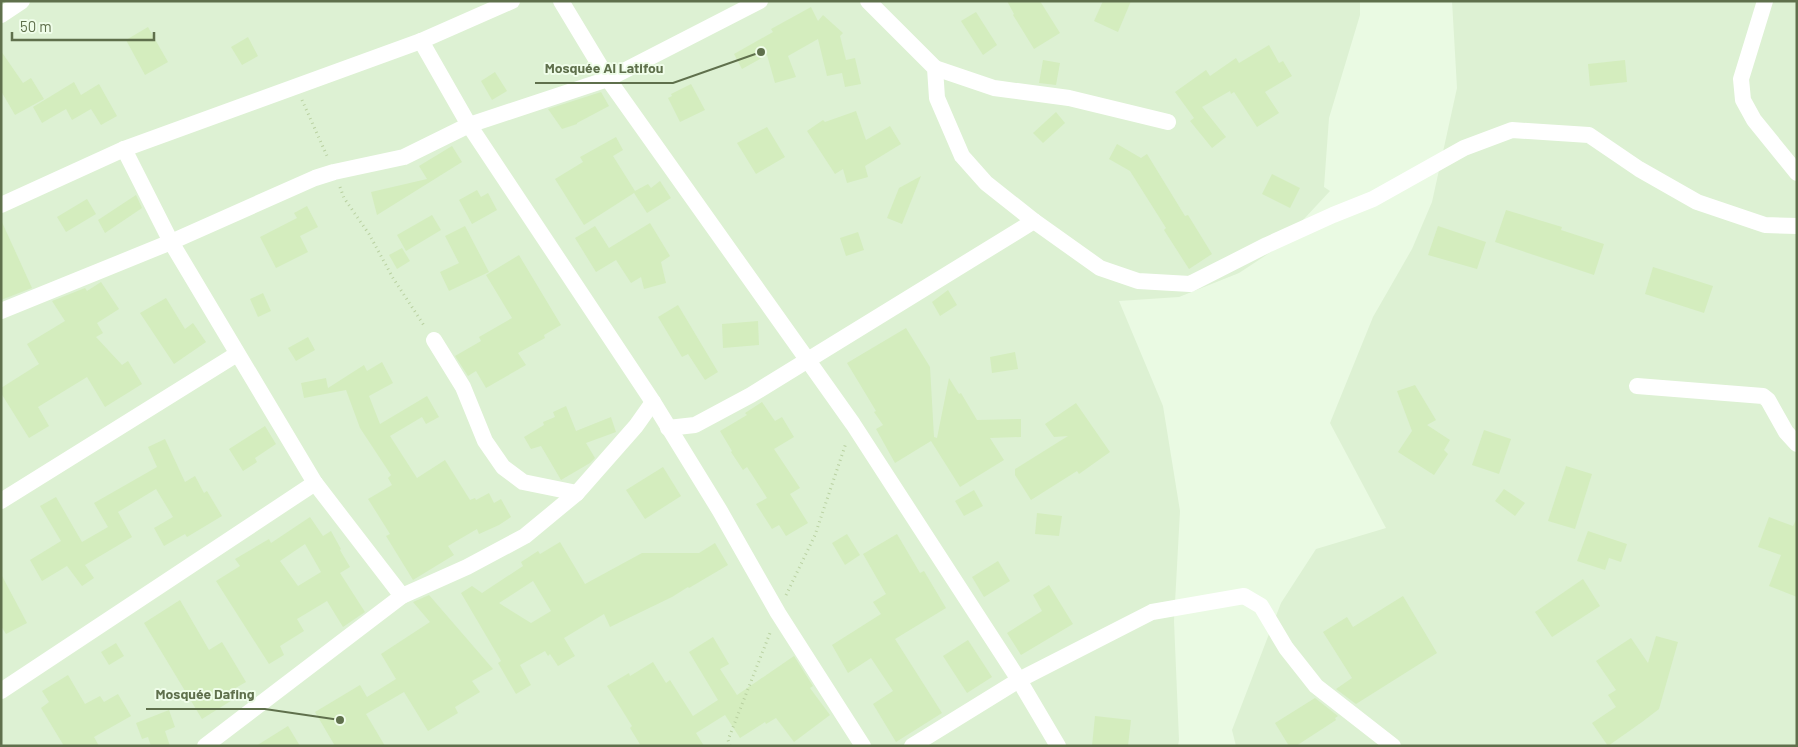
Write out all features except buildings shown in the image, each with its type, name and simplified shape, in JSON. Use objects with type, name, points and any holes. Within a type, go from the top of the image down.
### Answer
[{"type":"street","points":[[1,14],[22,1]]},
{"type":"street","points":[[1,205],[124,149],[421,41],[512,1]]},
{"type":"street","points":[[561,1],[608,79],[853,424],[1019,680],[1058,746]]},
{"type":"street","points":[[1,312],[171,242],[315,178],[404,157],[469,125],[608,79],[760,1]]},
{"type":"street","points":[[868,1],[935,68],[994,88],[1068,98],[1168,122]]},
{"type":"street","points":[[1766,1],[1741,79],[1743,100],[1754,120],[1797,173]]},
{"type":"street","points":[[421,41],[469,125],[653,402],[720,511],[778,613],[863,746]]},
{"type":"street","points":[[935,68],[937,98],[962,156],[986,184],[1100,268],[1138,282],[1190,284],[1267,244],[1373,199],[1464,148],[1512,130],[1589,135],[1640,169],[1697,202],[1765,225],[1797,226]]},
{"type":"street","points":[[124,149],[171,242],[315,483],[402,596]]},
{"type":"street","points":[[668,428],[695,425],[751,395],[1034,221]]},
{"type":"street","points":[[434,340],[463,387],[485,441],[503,467],[523,482],[578,493]]},
{"type":"street","points":[[1,501],[237,354]]},
{"type":"street","points":[[1637,386],[1763,396],[1768,400],[1786,432],[1797,444]]},
{"type":"street","points":[[205,746],[402,596],[467,567],[525,536],[578,493],[636,426],[653,402]]},
{"type":"street","points":[[1,691],[315,483]]},
{"type":"street","points":[[912,746],[1019,680],[1152,612],[1244,596],[1261,606],[1286,648],[1316,686],[1393,746]]},
{"type":"path","points":[[295,86],[344,198],[370,234],[393,278],[434,340]]},
{"type":"path","points":[[730,746],[728,740],[778,613],[815,535],[853,424]]},
{"type":"shaded area","points":[[1,1],[1360,1],[1360,15],[1329,118],[1324,187],[1330,191],[1277,248],[1239,273],[1179,297],[1119,301],[1163,406],[1180,511],[1174,621],[1178,746],[1,746]]},
{"type":"shaded area","points":[[1452,1],[1797,1],[1797,746],[1236,746],[1232,730],[1281,603],[1316,549],[1386,528],[1330,423],[1373,317],[1412,249],[1432,202],[1457,88]]},
{"type":"place","name":"Mosquée Al Latifou","points":[[761,52]]},
{"type":"place","name":"Mosquée Dafing","points":[[340,720]]}]
